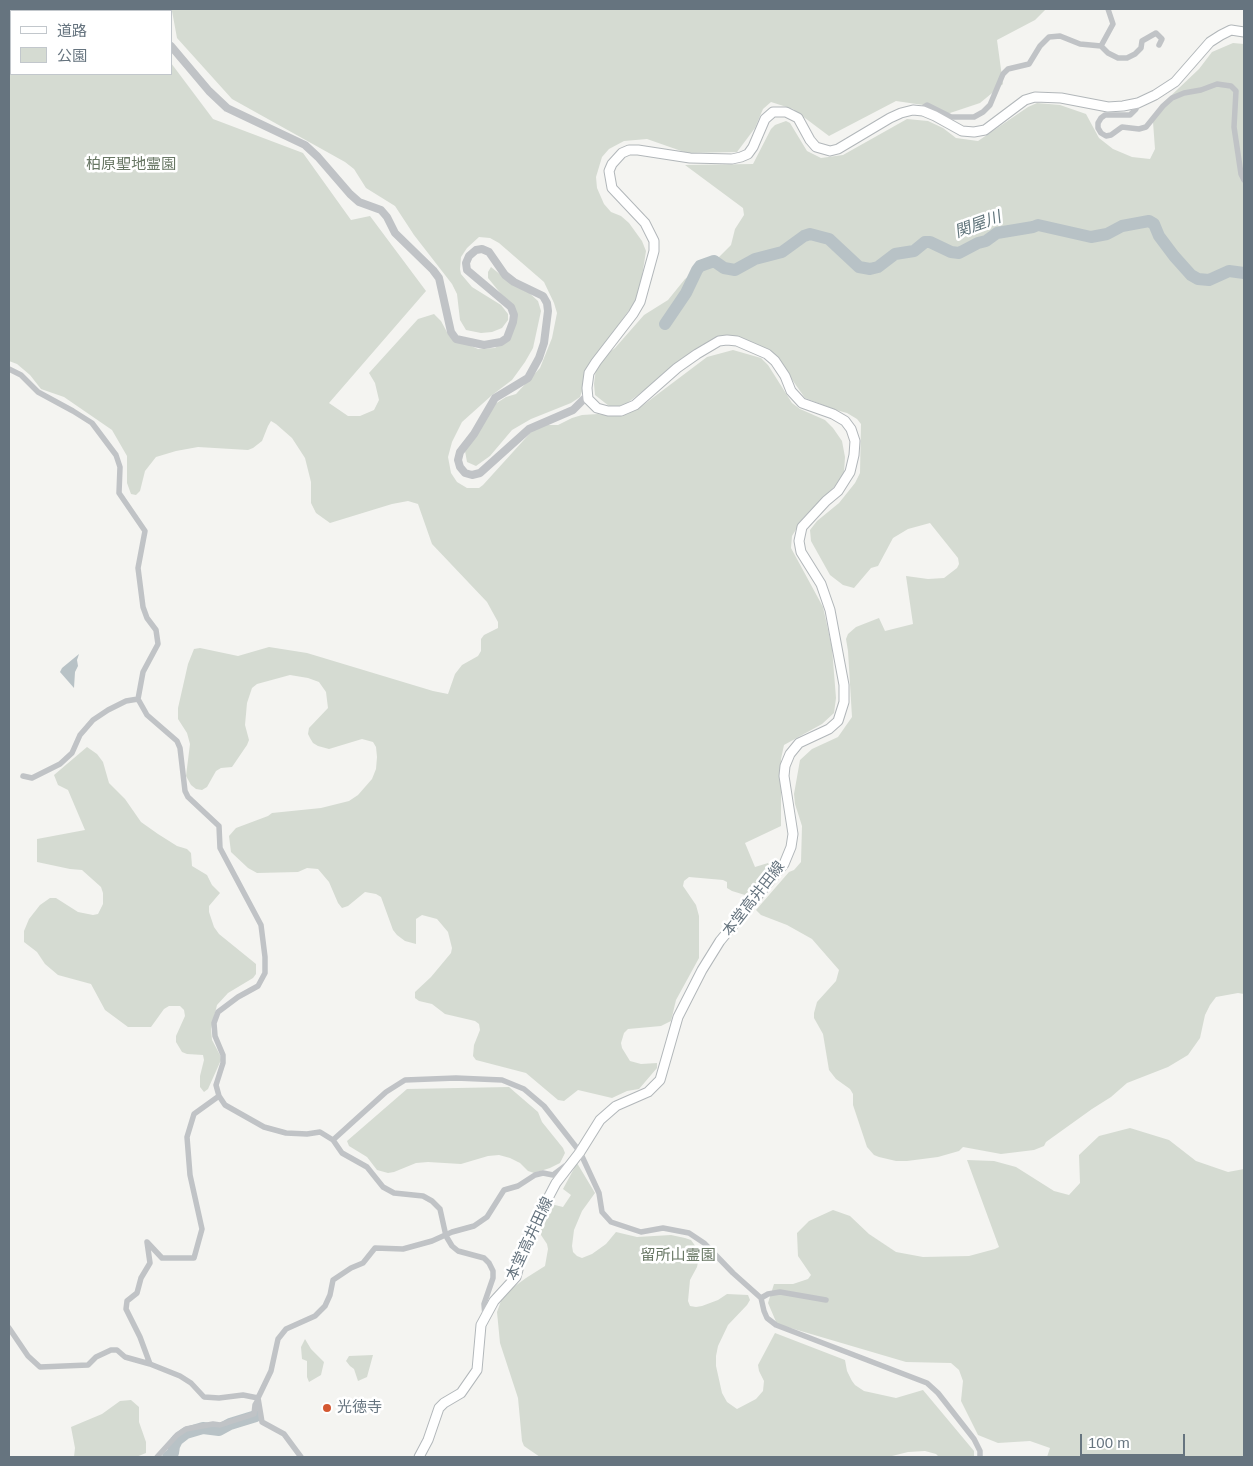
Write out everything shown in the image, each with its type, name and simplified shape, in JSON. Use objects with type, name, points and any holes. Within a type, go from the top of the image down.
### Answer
[{"type":"main road","points":[[588,396],[589,373],[640,302],[654,251],[654,241],[645,223],[612,188],[609,172],[616,159],[622,153],[629,150],[638,150],[690,158],[732,159],[741,157],[748,154],[753,147],[765,119],[773,112],[792,114],[798,118],[816,147],[830,151],[838,149],[901,113],[913,110],[935,116],[962,131],[974,132],[985,130],[1025,100],[1035,97],[1062,98],[1108,107],[1123,106],[1138,103],[1155,95],[1174,82],[1210,42],[1221,35],[1232,30],[1244,32]]},
{"type":"main road","name":"本堂高井田線","points":[[419,1457],[428,1440],[439,1408],[461,1393],[477,1370],[481,1325],[494,1301],[516,1276],[526,1240],[556,1183],[580,1152],[600,1120],[616,1106],[648,1092],[660,1080],[678,1017],[702,970],[720,941],[784,864],[793,834],[784,776],[785,766],[790,754],[799,743],[829,729],[838,721],[844,702],[843,677],[830,610],[821,584],[801,552],[799,541],[802,527],[838,491],[850,472],[855,441],[851,429],[845,421],[833,414],[802,403],[771,358],[737,341],[728,340],[719,341],[697,354],[677,368],[635,405],[621,411],[608,411],[597,408],[588,399],[588,396]]},
{"type":"street","points":[[1101,46],[1113,24],[1108,9]]},
{"type":"street","points":[[923,112],[924,107],[927,105],[951,117],[974,117],[983,112],[990,105],[1003,74],[1008,69],[1029,64],[1040,46],[1049,37],[1060,36],[1080,44],[1101,46],[1108,53],[1118,58],[1127,58],[1135,54],[1141,48],[1142,41],[1156,33],[1162,39],[1159,45]]},
{"type":"street","points":[[172,47],[209,91],[227,108],[305,145],[359,202],[381,210],[395,233],[439,278],[451,332],[456,339],[484,345],[501,342],[507,338],[513,322],[514,316],[511,307],[467,270],[466,263],[469,256],[476,250],[482,249],[489,252],[504,274],[514,282],[543,296],[547,303],[548,311],[544,343],[539,358],[528,378],[495,398],[474,434],[460,452],[458,460],[464,473],[472,475],[480,473],[529,429],[573,410],[588,396]]},
{"type":"street","points":[[1138,103],[1136,109],[1130,115],[1105,115],[1101,118],[1098,123],[1101,133],[1106,136],[1111,135],[1122,127],[1139,129],[1146,127],[1172,98],[1217,84],[1231,86],[1236,91],[1234,127],[1241,174],[1244,180]]},
{"type":"street","points":[[9,369],[20,375],[38,392],[92,423],[116,455],[120,467],[120,493],[145,530],[138,568],[143,607],[147,618],[156,630],[158,644],[143,672],[138,699],[147,715],[177,742],[180,748],[185,791],[188,797],[219,826],[220,848],[261,925],[265,972],[258,986],[238,997],[218,1012],[214,1023],[215,1036],[223,1055],[223,1063],[216,1085],[219,1096],[225,1105],[264,1127],[286,1133],[307,1134],[320,1132],[333,1140],[342,1153],[367,1167],[384,1187],[394,1193],[423,1196],[432,1201],[440,1209],[446,1236],[452,1246],[458,1251],[484,1258],[493,1271],[493,1278],[484,1304],[485,1317]]},
{"type":"street","points":[[23,776],[32,778],[60,764],[72,753],[80,735],[93,720],[108,710],[138,699]]},
{"type":"street","points":[[333,1140],[386,1092],[405,1080],[456,1078],[502,1080],[524,1089],[544,1106],[580,1152],[599,1193],[602,1212],[611,1222],[641,1232],[663,1228],[689,1233],[704,1243],[761,1298],[768,1318],[776,1325],[927,1383],[938,1393],[974,1439],[980,1451],[980,1457]]},
{"type":"street","points":[[150,1364],[140,1337],[126,1309],[127,1301],[137,1293],[141,1278],[150,1263],[147,1242],[162,1258],[194,1258],[202,1229],[190,1175],[187,1137],[194,1114],[219,1096]]},
{"type":"street","points":[[157,1457],[177,1435],[186,1429],[205,1425],[220,1425],[254,1414],[255,1405],[271,1371],[278,1339],[286,1329],[315,1316],[325,1306],[330,1295],[333,1280],[351,1268],[363,1263],[375,1248],[403,1249],[474,1226],[483,1221],[504,1190],[518,1186],[535,1175],[543,1173],[553,1175],[568,1164],[571,1164]]},
{"type":"street","points":[[761,1298],[768,1294],[780,1292],[826,1300]]},
{"type":"street","points":[[9,1328],[28,1356],[40,1368],[88,1365],[96,1357],[111,1350],[117,1350],[125,1357],[150,1364],[180,1376],[191,1383],[204,1397],[219,1398],[243,1395],[258,1399]]},
{"type":"street","points":[[258,1399],[262,1422],[284,1434],[301,1457]]},
{"type":"green space","name":"柏原聖地霊園","points":[[9,9],[114,9],[116,10],[10,10],[10,75],[172,75],[172,64],[213,119],[303,153],[351,220],[370,216],[426,291],[329,403],[348,416],[360,416],[374,410],[379,400],[375,383],[369,373],[418,319],[434,314],[453,338],[478,349],[495,348],[512,333],[515,311],[488,278],[488,272],[491,267],[512,284],[526,290],[538,301],[541,311],[533,348],[525,362],[512,380],[462,422],[452,442],[448,457],[451,473],[457,482],[467,488],[479,488],[483,485],[532,431],[547,425],[558,425],[582,415],[615,416],[638,409],[707,357],[733,350],[761,358],[768,365],[792,403],[800,409],[825,420],[833,428],[842,441],[845,457],[844,473],[835,486],[803,518],[792,536],[791,548],[823,607],[832,648],[836,698],[834,713],[822,724],[784,745],[781,759],[781,826],[745,843],[755,867],[768,863],[771,869],[745,895],[727,888],[727,882],[723,880],[689,877],[684,881],[683,886],[696,905],[699,916],[699,958],[676,1000],[671,1021],[661,1026],[628,1029],[624,1033],[621,1043],[622,1048],[630,1061],[641,1064],[657,1063],[657,1068],[639,1089],[627,1091],[612,1098],[578,1090],[564,1101],[558,1100],[526,1073],[476,1060],[473,1056],[474,1045],[480,1030],[479,1024],[475,1021],[445,1014],[432,1004],[415,998],[415,992],[431,977],[451,953],[452,948],[448,932],[437,919],[422,915],[416,919],[416,944],[405,941],[393,930],[381,897],[376,894],[365,892],[348,906],[342,908],[329,882],[318,869],[307,868],[298,872],[257,873],[248,868],[231,852],[229,836],[236,828],[272,813],[321,808],[349,801],[358,795],[372,779],[376,769],[377,757],[376,747],[373,742],[362,739],[329,749],[318,746],[310,738],[308,734],[309,728],[328,708],[326,692],[319,682],[290,675],[257,684],[252,688],[247,703],[245,725],[249,740],[232,767],[221,768],[216,771],[207,787],[202,790],[196,789],[191,785],[186,776],[190,744],[187,733],[178,719],[178,708],[188,664],[194,649],[200,648],[238,656],[269,647],[307,653],[448,694],[455,674],[462,665],[478,656],[481,651],[481,639],[484,635],[498,628],[498,622],[487,602],[432,544],[418,504],[408,501],[392,504],[330,523],[316,513],[311,503],[311,482],[305,458],[292,438],[271,421],[262,441],[248,450],[198,447],[156,457],[145,471],[140,491],[136,495],[131,494],[127,483],[127,456],[112,430],[64,397],[41,389],[30,375],[17,364],[9,361]]},
{"type":"green space","points":[[1046,9],[1035,20],[997,40],[1003,84],[980,103],[947,114],[930,106],[896,101],[829,136],[793,109],[771,102],[763,109],[755,128],[737,152],[687,153],[647,139],[624,141],[609,149],[602,157],[596,177],[597,188],[604,204],[611,212],[621,216],[629,223],[642,241],[646,251],[639,296],[592,362],[580,397],[571,403],[531,419],[512,430],[490,456],[476,466],[467,462],[465,451],[492,406],[506,397],[516,394],[540,368],[552,338],[557,313],[544,282],[499,243],[490,238],[479,237],[467,248],[461,257],[461,274],[472,287],[501,305],[508,314],[508,320],[502,328],[492,332],[481,333],[466,330],[460,320],[457,294],[452,284],[414,235],[395,206],[366,188],[354,169],[345,162],[232,99],[177,38],[171,10]]},
{"type":"green space","points":[[1233,43],[1244,44],[1244,994],[1238,993],[1216,997],[1205,1015],[1200,1038],[1188,1055],[1168,1067],[1127,1083],[1111,1097],[1046,1142],[1044,1146],[1034,1150],[1001,1154],[963,1147],[959,1151],[938,1157],[907,1161],[896,1161],[879,1157],[874,1155],[867,1147],[853,1105],[853,1094],[829,1070],[823,1034],[814,1018],[817,1002],[836,981],[839,970],[812,939],[787,925],[761,915],[756,910],[789,872],[794,870],[801,862],[802,826],[794,794],[800,760],[812,749],[838,737],[852,717],[846,639],[848,634],[856,627],[879,618],[885,631],[913,624],[906,576],[928,579],[944,578],[957,568],[959,564],[958,558],[930,523],[908,529],[893,538],[878,566],[871,568],[854,588],[843,585],[830,575],[811,541],[810,530],[817,521],[839,503],[855,483],[860,473],[861,424],[847,413],[805,398],[774,354],[764,348],[733,337],[709,341],[626,404],[620,406],[609,406],[595,395],[596,368],[601,359],[615,348],[644,315],[668,300],[685,279],[709,261],[719,257],[731,245],[735,229],[744,215],[743,208],[685,165],[753,164],[771,129],[775,125],[786,121],[790,123],[807,151],[821,158],[843,155],[907,119],[928,121],[943,128],[956,138],[978,141],[1028,107],[1037,103],[1060,105],[1086,114],[1099,138],[1113,149],[1132,157],[1150,159],[1155,149],[1153,122],[1160,106],[1199,69],[1212,52]]},
{"type":"green space","points":[[87,747],[97,754],[103,762],[109,783],[125,799],[141,822],[191,853],[192,866],[207,875],[212,885],[220,893],[209,906],[214,927],[219,934],[256,964],[256,974],[253,978],[228,993],[217,1005],[211,1029],[212,1040],[221,1060],[208,1089],[204,1092],[200,1087],[203,1055],[182,1052],[176,1042],[176,1036],[185,1016],[184,1010],[180,1006],[169,1006],[164,1009],[151,1027],[128,1027],[105,1010],[91,984],[58,975],[45,964],[37,952],[24,942],[24,931],[29,919],[40,905],[50,898],[56,898],[78,912],[93,915],[98,914],[103,904],[101,887],[82,870],[37,862],[37,839],[85,830],[68,790],[58,785],[54,775]]},
{"type":"green space","points":[[509,1087],[538,1112],[542,1122],[563,1148],[565,1153],[560,1163],[534,1173],[528,1171],[520,1163],[499,1155],[488,1156],[461,1164],[416,1163],[388,1173],[377,1170],[367,1157],[349,1146],[347,1141],[407,1089]]},
{"type":"green space","points":[[1130,1128],[1169,1140],[1196,1161],[1228,1172],[1244,1169],[1244,1457],[1047,1457],[1050,1448],[1030,1441],[998,1443],[978,1435],[961,1401],[963,1381],[959,1370],[951,1363],[906,1362],[777,1324],[768,1303],[774,1284],[793,1284],[808,1279],[811,1275],[798,1256],[797,1233],[809,1221],[833,1210],[850,1216],[869,1234],[896,1252],[923,1257],[969,1256],[995,1249],[999,1247],[967,1160],[994,1161],[1016,1167],[1054,1191],[1069,1195],[1080,1183],[1079,1155],[1099,1136]]},
{"type":"green space","name":"留所山霊園","points":[[577,1163],[595,1193],[582,1211],[574,1230],[572,1246],[573,1252],[577,1256],[582,1258],[592,1254],[606,1244],[616,1232],[637,1237],[671,1235],[685,1238],[691,1240],[696,1247],[699,1257],[697,1267],[690,1280],[688,1301],[690,1306],[702,1306],[718,1300],[727,1294],[748,1295],[750,1300],[728,1325],[718,1346],[716,1356],[716,1366],[722,1393],[727,1402],[737,1409],[756,1399],[763,1391],[764,1381],[758,1365],[775,1333],[845,1360],[847,1371],[852,1381],[864,1391],[896,1398],[923,1390],[974,1451],[974,1456],[939,1457],[936,1454],[925,1451],[908,1452],[888,1457],[540,1457],[524,1446],[518,1398],[500,1343],[497,1312],[507,1292],[545,1266],[548,1249],[541,1235],[541,1229],[551,1204],[563,1207],[571,1195],[563,1189]]},
{"type":"green space","points":[[305,1339],[311,1349],[324,1362],[321,1375],[309,1382],[307,1377],[307,1361],[302,1359],[301,1347]]},
{"type":"green space","points":[[373,1355],[367,1377],[358,1381],[354,1369],[346,1361],[349,1356]]},
{"type":"green space","points":[[131,1400],[139,1407],[139,1422],[146,1442],[146,1453],[136,1457],[74,1457],[75,1448],[71,1427],[102,1414],[120,1401]]},
{"type":"shaded area","points":[[79,654],[74,688],[60,672],[62,668]]},
{"type":"waterway","name":"関屋川","points":[[665,324],[686,293],[700,266],[714,261],[724,268],[735,270],[755,259],[782,252],[804,236],[810,234],[829,239],[859,267],[870,269],[878,267],[895,254],[914,251],[925,242],[930,242],[951,252],[959,253],[986,241],[997,233],[1038,225],[1091,237],[1107,234],[1122,226],[1149,221],[1154,224],[1159,236],[1174,256],[1191,275],[1198,279],[1209,280],[1229,271],[1244,273]]},
{"type":"waterway","points":[[168,1457],[173,1453],[177,1440],[186,1433],[203,1428],[219,1430],[230,1424],[256,1416]]},
{"type":"place","name":"光徳寺","points":[[327,1408]]}]
